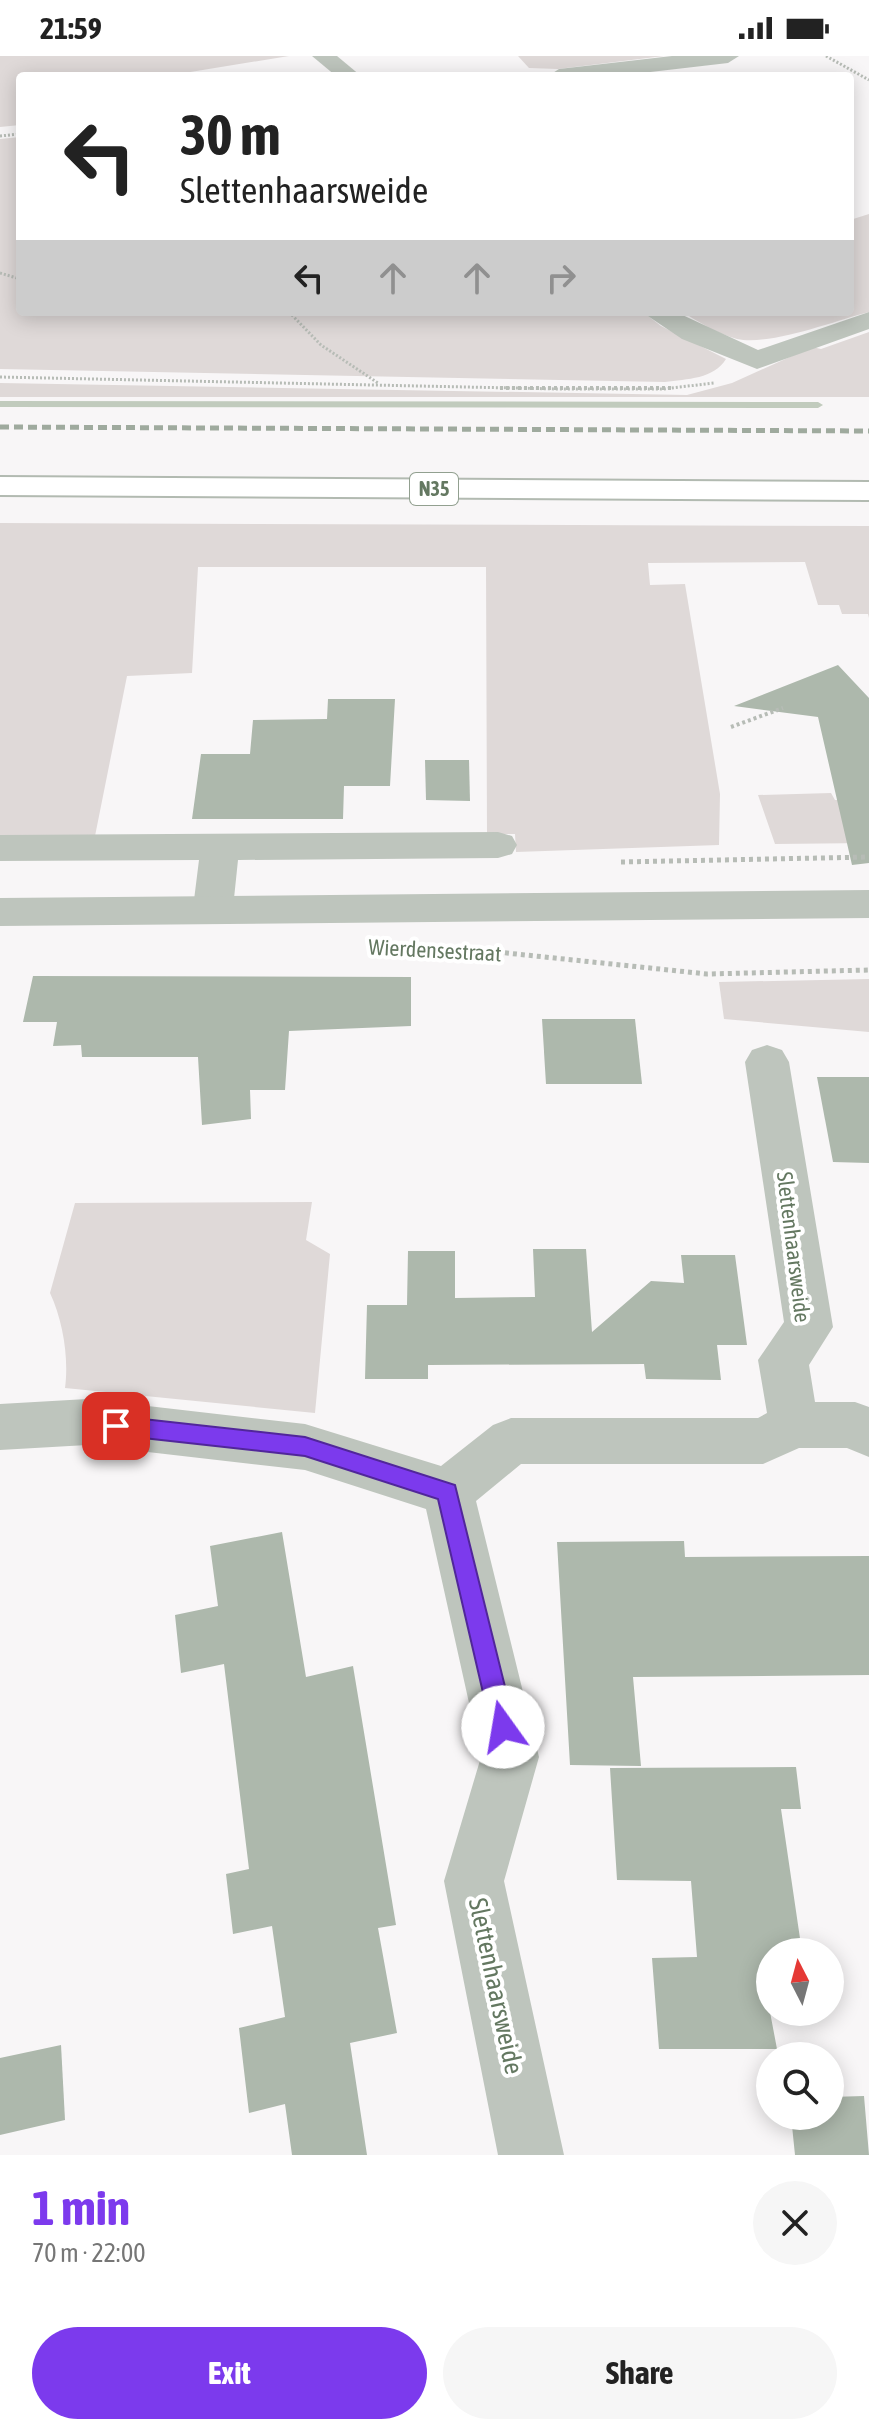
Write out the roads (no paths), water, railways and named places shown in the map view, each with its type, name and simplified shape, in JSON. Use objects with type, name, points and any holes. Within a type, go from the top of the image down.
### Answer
[{"type":"main road","name":"N35","points":[[0,486],[869,491]]},
{"type":"main road","name":"N35","points":[[0,511],[869,513]]},
{"type":"street","points":[[323,56],[345,72]]},
{"type":"street","points":[[593,72],[728,56]]},
{"type":"street","points":[[663,316],[692,333],[757,360],[869,320]]},
{"type":"street","points":[[0,848],[498,845]]},
{"type":"street","points":[[213,908],[220,847]]},
{"type":"street","name":"Wierdensestraat","points":[[0,912],[869,904]]},
{"type":"street","name":"Slettenhaarsweide","points":[[767,1062],[809,1327],[783,1360],[794,1425]]},
{"type":"street","points":[[0,1427],[87,1422],[305,1447],[448,1492],[511,1441],[763,1441],[794,1425],[855,1425],[869,1434]]},
{"type":"street","name":"Slettenhaarsweide","points":[[448,1492],[510,1757],[474,1881],[531,2155]]},
{"type":"waterway","points":[[0,404],[818,405]]},
{"type":"railway","points":[[0,427],[869,431]]}]
